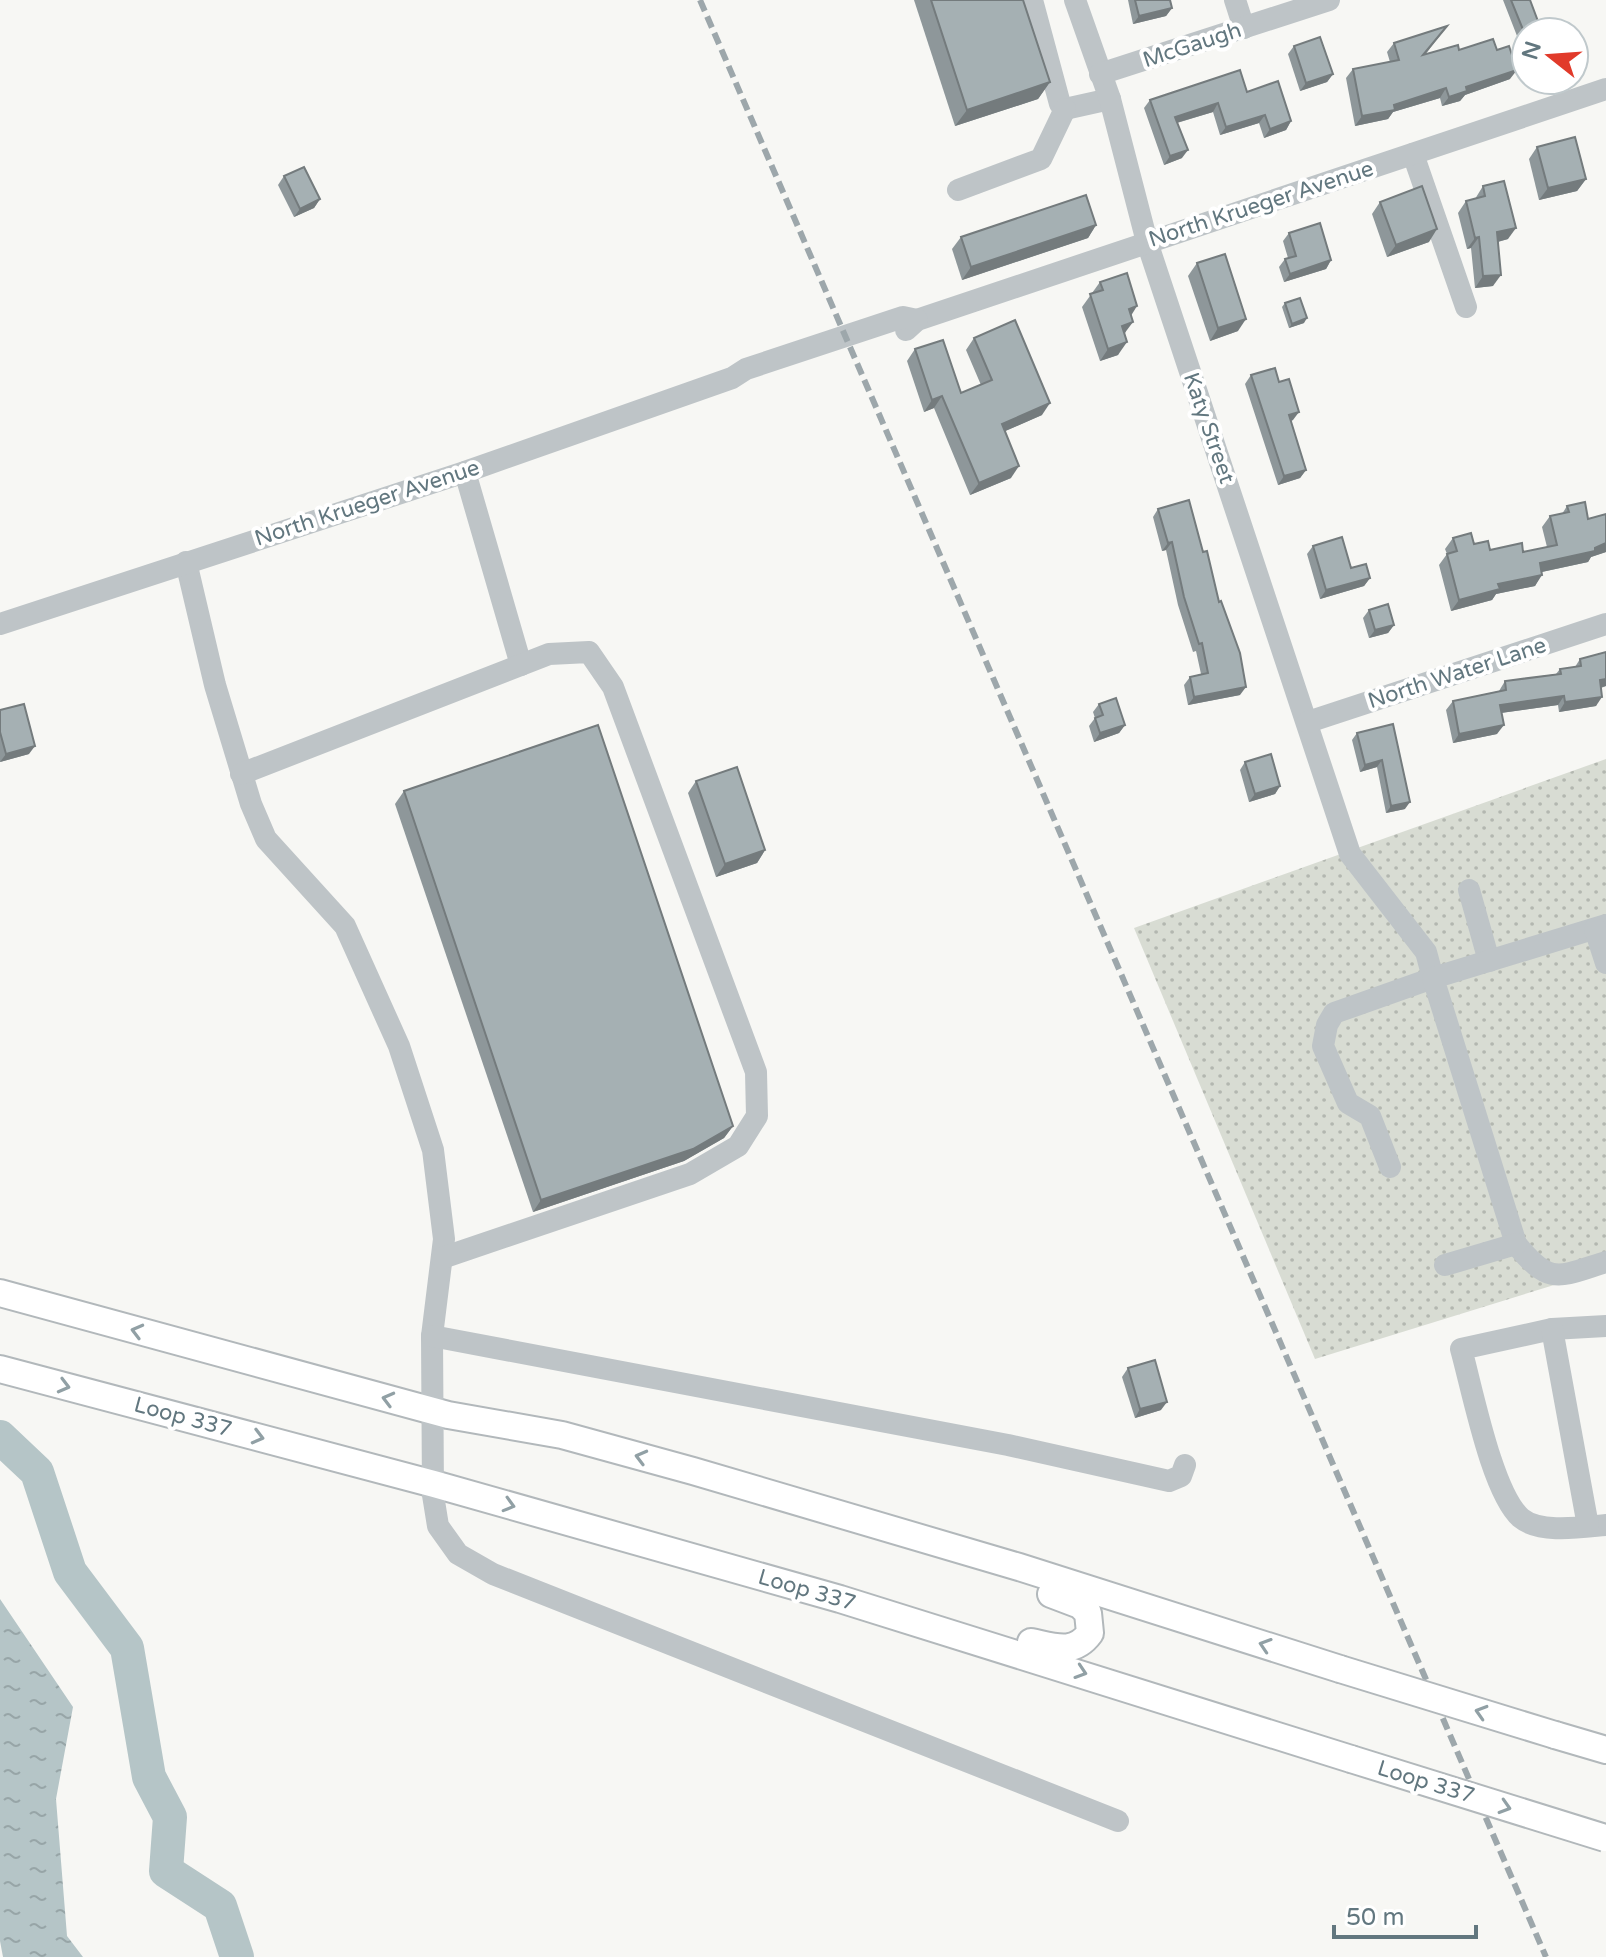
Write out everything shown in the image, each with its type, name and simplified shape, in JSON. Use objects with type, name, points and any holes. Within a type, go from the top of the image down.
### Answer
[{"type":"main road","points":[[0,1293],[431,1411],[562,1435],[693,1471],[1019,1567],[1606,1750]]},
{"type":"main road","name":"Loop 337","points":[[0,1369],[434,1484],[668,1550],[1049,1662],[1605,1838]]},
{"type":"main road","points":[[668,1550],[772,1564],[1059,1649],[1082,1643],[1090,1633],[1088,1613],[1069,1599],[786,1511],[693,1471]]},
{"type":"street","points":[[1032,0],[1060,104],[1065,109]]},
{"type":"street","name":"Katy Street","points":[[1075,0],[1110,99],[1147,242],[1350,854],[1426,952],[1433,978]]},
{"type":"street","points":[[1235,0],[1244,28]]},
{"type":"street","name":"McGaugh","points":[[1100,74],[1329,0]]},
{"type":"street","name":"North Krueger Avenue","points":[[0,624],[465,472],[732,378],[751,378],[906,330],[917,320],[1606,89]]},
{"type":"street","points":[[1065,109],[1110,99]]},
{"type":"street","points":[[958,190],[1041,159],[1065,109]]},
{"type":"street","points":[[1413,154],[1466,307]]},
{"type":"street","points":[[465,472],[521,665]]},
{"type":"street","points":[[186,562],[215,685],[241,774],[266,839],[345,926],[399,1046],[433,1150],[444,1239],[432,1336],[434,1484],[438,1526],[458,1554],[493,1574],[1118,1821]]},
{"type":"street","name":"North Water Lane","points":[[1308,722],[1606,624]]},
{"type":"street","points":[[241,774],[549,654],[589,652],[613,687],[756,1072],[757,1116],[738,1146],[690,1174],[442,1258]]},
{"type":"street","points":[[1469,890],[1489,961]]},
{"type":"street","points":[[1390,1167],[1370,1116],[1348,1103],[1323,1046],[1327,1025],[1334,1013],[1433,978],[1600,927],[1606,963]]},
{"type":"street","points":[[1433,978],[1516,1244],[1537,1269],[1560,1276],[1606,1262]]},
{"type":"street","points":[[1445,1265],[1516,1244]]},
{"type":"street","points":[[1552,1329],[1597,1526],[1542,1526],[1522,1519],[1502,1491],[1461,1349],[1552,1329],[1606,1326]]},
{"type":"street","points":[[432,1336],[498,1346],[1008,1445],[1169,1481],[1181,1476],[1185,1465]]},
{"type":"shaded area","points":[[1606,759],[1606,1269],[1315,1359],[1134,928]]},
{"type":"water","points":[[0,1599],[73,1707],[56,1799],[67,1936],[83,1957],[3,1957],[0,1941]]},
{"type":"building","points":[[931,0],[1023,0],[1050,82],[967,110]]},
{"type":"building","points":[[1135,0],[1170,0],[1172,8],[1139,16]]},
{"type":"building","points":[[1511,0],[1530,0],[1536,16],[1517,16]]},
{"type":"building","points":[[1447,26],[1423,55],[1458,45],[1459,50],[1493,39],[1497,50],[1509,46],[1510,72],[1466,87],[1467,91],[1449,97],[1446,88],[1394,105],[1395,110],[1362,116],[1353,69],[1399,60],[1394,43]]},
{"type":"building","points":[[1320,37],[1333,74],[1306,83],[1294,46]]},
{"type":"building","points":[[1240,70],[1247,92],[1278,81],[1291,121],[1270,129],[1265,115],[1226,127],[1218,103],[1175,117],[1188,150],[1170,156],[1150,100]]},
{"type":"building","points":[[1575,137],[1586,179],[1548,188],[1537,147]]},
{"type":"building","points":[[304,167],[320,199],[300,209],[284,176]]},
{"type":"building","points":[[1504,181],[1516,228],[1497,232],[1501,275],[1483,276],[1479,237],[1475,238],[1466,201],[1485,196],[1483,186]]},
{"type":"building","points":[[1422,186],[1437,229],[1396,245],[1380,202]]},
{"type":"building","points":[[1086,195],[1096,225],[971,267],[961,237]]},
{"type":"building","points":[[1320,223],[1331,260],[1290,274],[1285,259],[1296,256],[1289,233]]},
{"type":"building","points":[[1225,254],[1246,319],[1218,328],[1197,263]]},
{"type":"building","points":[[1127,273],[1137,306],[1129,309],[1133,322],[1122,326],[1127,342],[1108,349],[1090,294],[1103,290],[1100,282]]},
{"type":"building","points":[[1300,298],[1307,318],[1292,324],[1285,303]]},
{"type":"building","points":[[1015,320],[1050,403],[1002,424],[1019,466],[979,483],[942,396],[932,400],[915,349],[943,340],[961,393],[992,380],[974,338]]},
{"type":"building","points":[[1275,368],[1279,382],[1289,379],[1299,412],[1289,415],[1306,470],[1284,476],[1251,375]]},
{"type":"building","points":[[1189,500],[1203,552],[1207,551],[1219,602],[1240,653],[1246,687],[1194,697],[1190,677],[1208,673],[1202,643],[1199,644],[1184,597],[1172,542],[1168,543],[1158,509]]},
{"type":"building","points":[[1585,502],[1588,519],[1606,514],[1606,543],[1595,548],[1595,551],[1540,563],[1542,575],[1498,584],[1500,589],[1459,600],[1447,554],[1457,551],[1453,538],[1471,533],[1474,544],[1488,541],[1490,550],[1522,543],[1523,552],[1557,545],[1550,516],[1569,512],[1567,506]]},
{"type":"building","points":[[1342,537],[1351,568],[1366,564],[1370,578],[1326,590],[1313,546]]},
{"type":"building","points":[[1388,604],[1394,625],[1375,630],[1369,610]]},
{"type":"building","points":[[1606,652],[1606,679],[1600,680],[1602,697],[1565,702],[1564,696],[1500,705],[1504,725],[1459,734],[1453,701],[1506,690],[1505,681],[1561,674],[1560,669],[1581,666],[1580,659]]},
{"type":"building","points":[[1116,698],[1125,725],[1100,733],[1095,718],[1103,715],[1099,704]]},
{"type":"building","points":[[24,704],[35,746],[6,754],[0,732],[0,710]]},
{"type":"building","points":[[1393,724],[1410,802],[1391,806],[1382,760],[1365,765],[1357,733]]},
{"type":"building","points":[[598,725],[733,1126],[693,1149],[541,1200],[404,791]]},
{"type":"building","points":[[1271,754],[1280,786],[1255,794],[1245,762]]},
{"type":"building","points":[[737,767],[765,850],[725,864],[696,781]]},
{"type":"building","points":[[1155,1360],[1167,1402],[1140,1409],[1128,1368]]},
{"type":"waterway","points":[[0,1437],[37,1472],[70,1572],[127,1648],[149,1777],[170,1817],[166,1871],[220,1906],[237,1957]]},
{"type":"railway","points":[[700,0],[1546,1957]]}]
